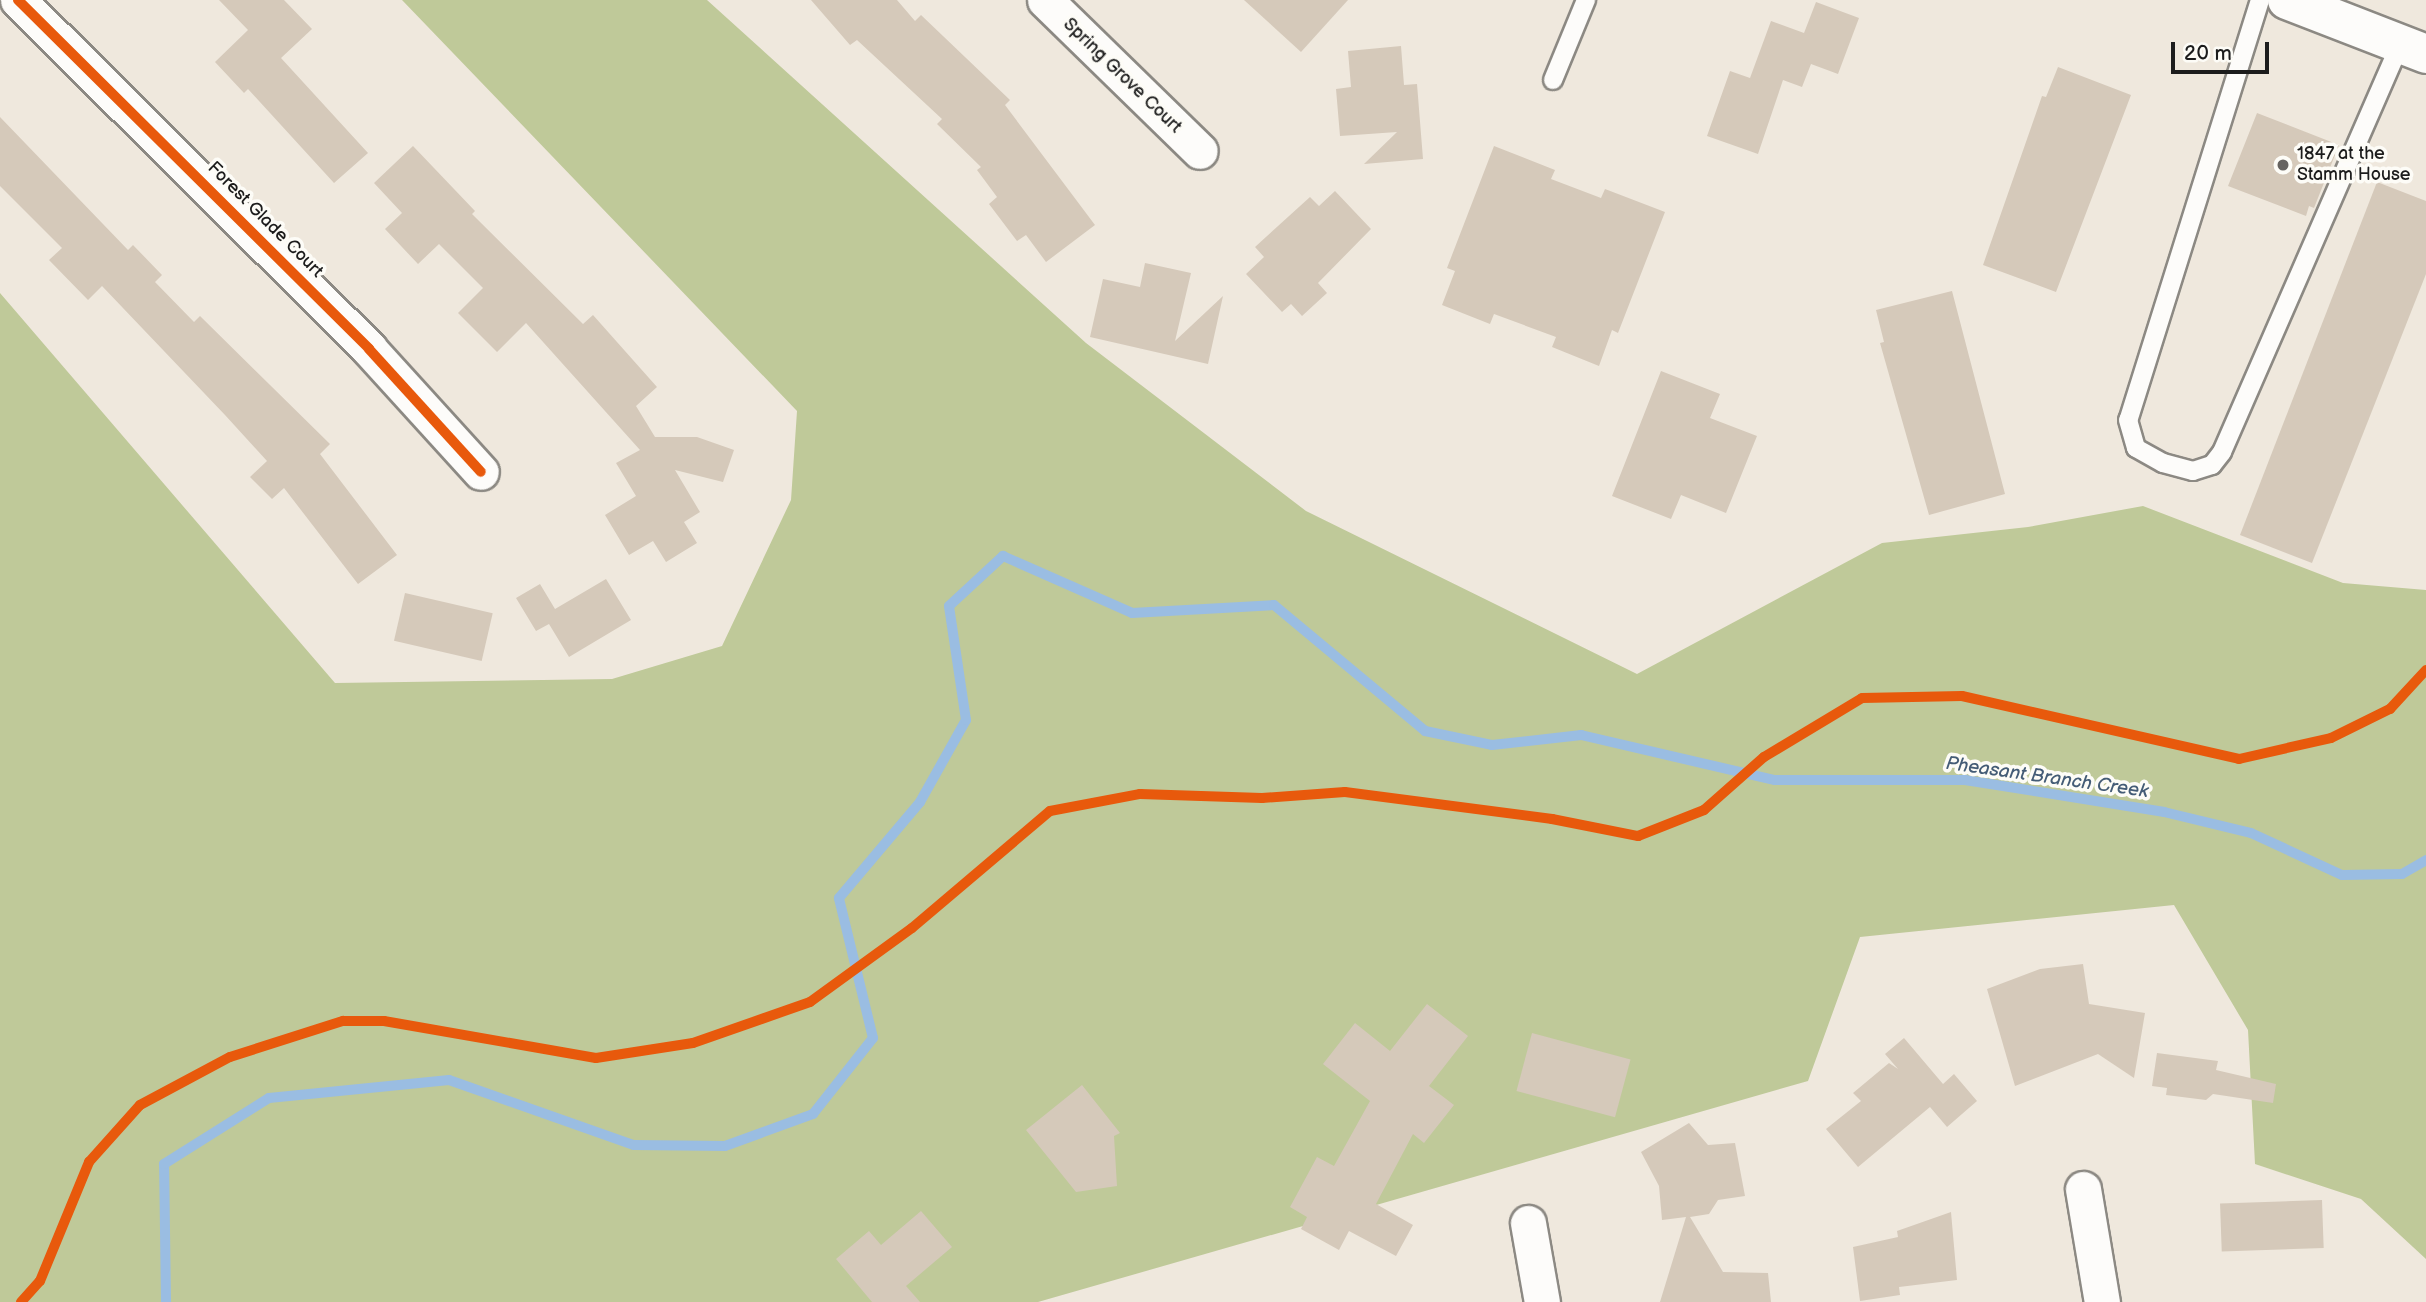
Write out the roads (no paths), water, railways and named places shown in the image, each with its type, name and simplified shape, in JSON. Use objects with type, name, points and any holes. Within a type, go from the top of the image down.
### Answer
[{"type":"main road","points":[[2282,0],[2413,49]]},
{"type":"street","name":"Forest Glade Court","points":[[18,0],[369,349],[481,472]]},
{"type":"street","name":"Spring Grove Court","points":[[1045,0],[1200,151]]},
{"type":"street","points":[[2083,1189],[2102,1302]]},
{"type":"street","points":[[1528,1223],[1542,1302]]},
{"type":"lane","points":[[1553,80],[1586,0]]},
{"type":"lane","points":[[2282,0],[2129,420],[2136,448],[2163,463],[2193,471],[2212,465],[2222,452],[2413,49]]},
{"type":"waterway","name":"Pheasant Branch Creek","points":[[166,1302],[164,1164],[269,1098],[449,1080],[634,1145],[725,1146],[813,1114],[873,1038],[839,898],[920,802],[966,720],[949,606],[1003,556],[1132,613],[1274,605],[1425,731],[1492,745],[1581,735],[1775,780],[1965,780],[2164,812],[2251,833],[2342,875],[2402,874],[2426,860]]},
{"type":"place","name":"1847 at the Stamm House","points":[[2283,165]]}]
